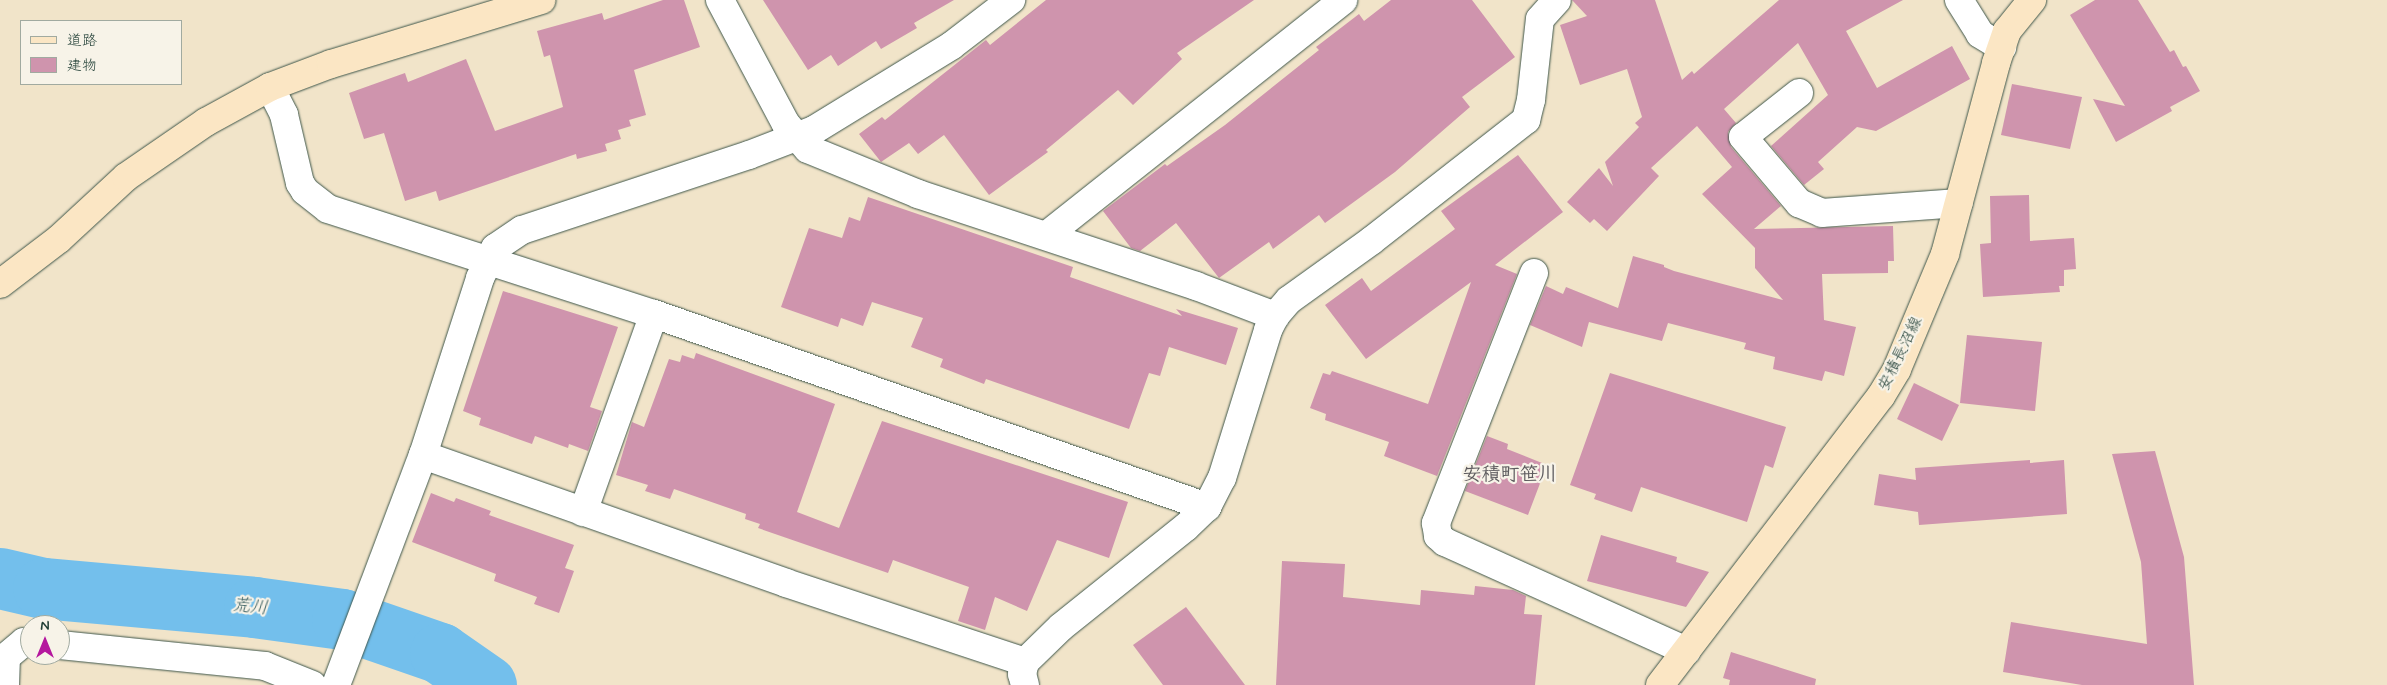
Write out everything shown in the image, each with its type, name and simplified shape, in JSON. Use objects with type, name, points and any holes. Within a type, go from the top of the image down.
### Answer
[{"type":"main road","points":[[0,284],[59,239],[126,177],[206,122],[270,88],[331,64],[541,0]]},
{"type":"main road","name":"安積長沼線","points":[[1660,685],[1881,396],[1897,369],[1945,254],[2007,32],[2032,0]]},
{"type":"street","points":[[720,0],[795,138],[823,157],[918,194],[1047,236],[1275,316]]},
{"type":"street","points":[[336,685],[423,456],[488,260],[495,248],[522,230],[795,138],[859,105],[951,46],[1011,0]]},
{"type":"street","points":[[1047,236],[1343,0]]},
{"type":"street","points":[[423,456],[583,512],[1025,674],[1061,627],[1186,528],[1207,507],[1222,478],[1260,355],[1275,316],[1313,280],[1371,241],[1526,120],[1531,100],[1540,20],[1557,0]]},
{"type":"street","points":[[1959,0],[1980,34],[2002,47]]},
{"type":"street","points":[[270,88],[284,115],[300,183],[313,198],[328,209],[654,314],[1207,507]]},
{"type":"street","points":[[1800,93],[1743,137],[1799,203],[1822,213],[1959,203]]},
{"type":"street","points":[[1534,273],[1436,524],[1438,536],[1453,546],[1686,652]]},
{"type":"street","points":[[583,512],[654,314]]},
{"type":"street","points":[[4,685],[6,657],[20,645]]},
{"type":"street","points":[[70,646],[265,666],[312,685]]},
{"type":"building","points":[[663,0],[684,0],[700,47],[634,70],[646,115],[629,120],[631,126],[618,130],[621,139],[605,144],[607,151],[577,159],[576,154],[439,201],[436,191],[405,201],[384,133],[364,139],[349,93],[405,73],[408,82],[466,59],[495,131],[563,107],[550,55],[544,57],[537,31],[602,13],[604,20]]},
{"type":"building","points":[[763,0],[954,0],[914,23],[917,28],[881,49],[876,41],[838,66],[831,55],[808,70]]},
{"type":"building","points":[[1046,0],[1254,0],[1177,53],[1182,59],[1133,105],[1118,90],[1046,150],[1048,152],[989,195],[944,135],[918,154],[909,143],[881,162],[859,134],[882,117],[885,120],[986,40],[990,45]]},
{"type":"building","points":[[1391,0],[1472,0],[1515,57],[1462,97],[1470,107],[1395,172],[1325,223],[1319,215],[1273,249],[1269,242],[1219,278],[1176,223],[1140,251],[1131,248],[1103,211],[1165,164],[1167,166],[1225,125],[1319,50],[1316,47],[1359,14],[1364,21]]},
{"type":"building","points":[[1572,0],[1655,0],[1682,80],[1692,71],[1694,74],[1779,0],[1903,0],[1846,31],[1877,88],[1952,46],[1970,79],[1876,131],[1857,127],[1818,162],[1824,169],[1804,185],[1771,146],[1828,95],[1798,43],[1724,109],[1736,123],[1728,132],[1731,147],[1781,206],[1754,229],[1893,226],[1894,261],[1888,261],[1888,273],[1822,274],[1824,320],[1856,327],[1844,376],[1825,371],[1822,381],[1773,369],[1775,357],[1744,349],[1746,343],[1668,323],[1662,341],[1589,322],[1582,347],[1530,325],[1546,286],[1563,294],[1566,287],[1618,308],[1633,256],[1664,265],[1664,267],[1674,271],[1783,300],[1755,268],[1755,248],[1702,194],[1732,167],[1697,126],[1651,168],[1659,176],[1607,231],[1594,219],[1590,223],[1567,202],[1599,168],[1613,186],[1605,162],[1639,127],[1635,123],[1642,117],[1627,69],[1580,85],[1560,25],[1587,16]]},
{"type":"building","points":[[2095,0],[2138,0],[2170,52],[2174,50],[2183,67],[2186,66],[2200,91],[2170,107],[2172,111],[2116,142],[2093,99],[2125,106],[2070,15]]},
{"type":"building","points":[[2012,84],[2082,97],[2070,149],[2001,135]]},
{"type":"building","points":[[1518,155],[1563,212],[1495,265],[1517,274],[1437,476],[1384,456],[1389,442],[1325,420],[1326,414],[1310,408],[1323,373],[1330,375],[1332,371],[1428,404],[1471,282],[1366,359],[1325,305],[1362,278],[1371,291],[1455,229],[1441,211]]},
{"type":"building","points":[[2029,195],[2030,241],[2074,238],[2076,269],[2064,270],[2064,286],[2059,286],[2060,292],[1983,297],[1980,244],[1991,243],[1990,196]]},
{"type":"building","points":[[868,197],[1073,267],[1070,277],[1182,316],[1176,309],[1238,328],[1226,365],[1169,347],[1160,376],[1149,373],[1129,429],[986,379],[984,384],[940,367],[943,359],[911,347],[923,318],[872,302],[863,326],[841,318],[838,327],[781,307],[809,228],[842,238],[849,217],[860,221]]},
{"type":"building","points":[[503,291],[618,327],[590,407],[602,411],[588,451],[569,444],[568,448],[535,436],[532,444],[479,425],[481,418],[463,411]]},
{"type":"building","points":[[1967,335],[2042,342],[2035,411],[1960,403]]},
{"type":"building","points":[[696,353],[835,404],[797,512],[839,528],[882,421],[1128,502],[1109,558],[1057,540],[1027,611],[995,597],[985,630],[958,621],[969,587],[893,560],[888,573],[758,528],[760,524],[745,519],[746,514],[674,489],[670,499],[645,491],[648,485],[616,475],[632,422],[644,427],[669,359],[680,362],[682,355],[694,359]]},
{"type":"building","points":[[1610,373],[1786,427],[1773,468],[1765,465],[1747,522],[1641,487],[1632,512],[1594,499],[1596,494],[1570,485]]},
{"type":"building","points":[[1914,383],[1959,405],[1942,441],[1897,419]]},
{"type":"building","points":[[1487,436],[1508,444],[1507,449],[1547,465],[1528,515],[1465,491]]},
{"type":"building","points":[[2155,451],[2184,557],[2194,685],[2082,685],[2003,672],[2011,622],[2147,644],[2141,562],[2112,454]]},
{"type":"building","points":[[2030,460],[2030,463],[2064,460],[2067,514],[1919,525],[1918,512],[1874,505],[1879,474],[1916,480],[1915,468]]},
{"type":"building","points":[[431,493],[454,502],[456,498],[491,511],[489,515],[574,545],[565,568],[574,571],[559,613],[534,604],[537,597],[494,581],[496,574],[412,542]]},
{"type":"building","points":[[1601,535],[1677,557],[1676,562],[1709,572],[1686,607],[1587,581]]},
{"type":"building","points":[[1282,561],[1345,564],[1343,597],[1420,605],[1421,590],[1474,595],[1475,586],[1513,590],[1526,596],[1524,614],[1542,615],[1535,685],[1276,685]]},
{"type":"building","points":[[1186,607],[1245,685],[1163,685],[1133,645]]},
{"type":"building","points":[[1731,652],[1816,679],[1815,685],[1729,685],[1730,680],[1723,678]]},
{"type":"waterway","name":"荒川","points":[[0,578],[43,588],[254,607],[342,619],[440,653],[486,685]]},
{"type":"waterway","name":"荒川","points":[[0,585],[2,581]]},
{"type":"district","name":"安積町笹川","points":[[1510,475]]}]
